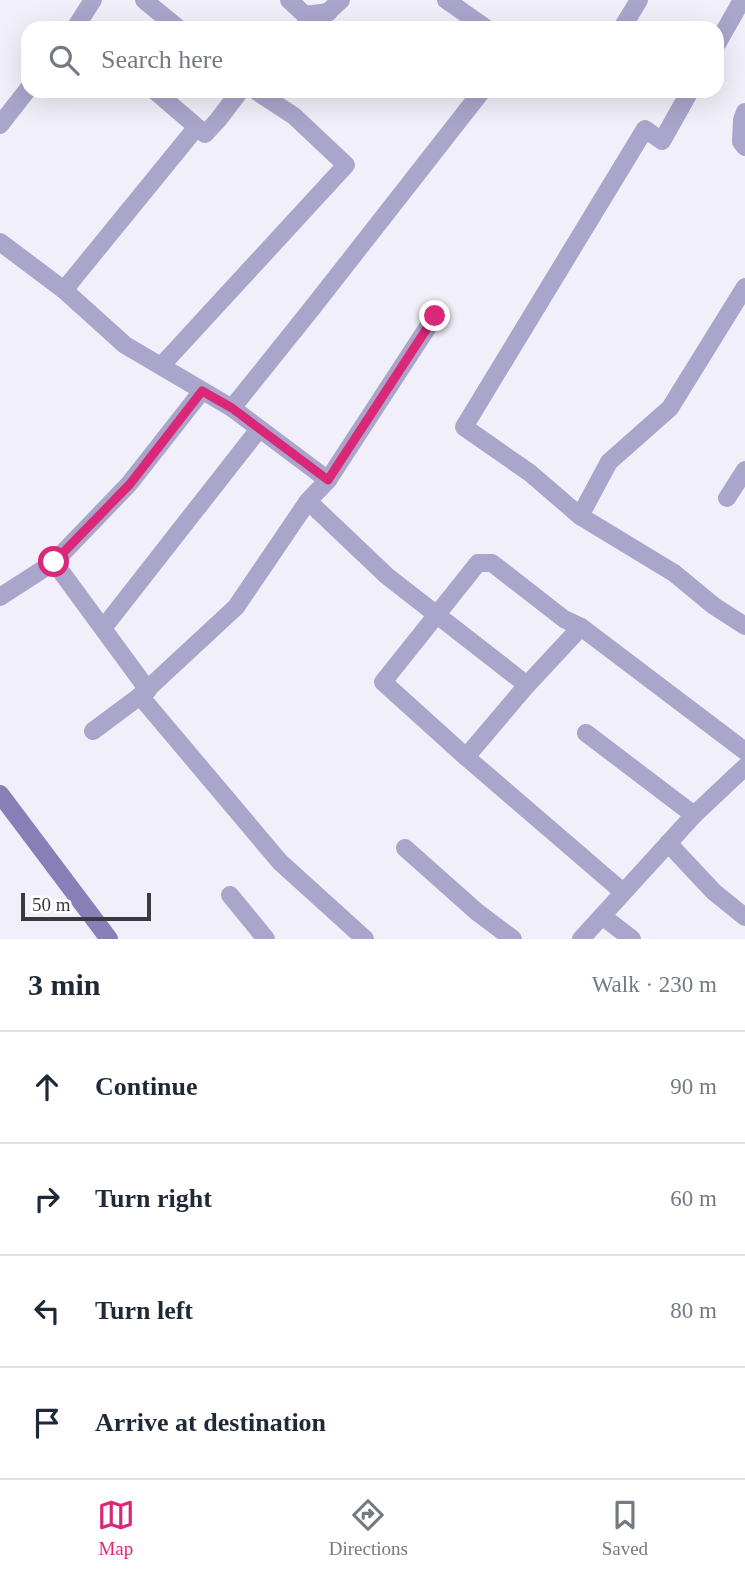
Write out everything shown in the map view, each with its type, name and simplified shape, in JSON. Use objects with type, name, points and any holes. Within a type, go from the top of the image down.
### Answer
[{"type":"street","points":[[82,21],[93,0]]},
{"type":"street","points":[[144,0],[170,21]]},
{"type":"street","points":[[289,0],[305,15],[335,6]]},
{"type":"street","points":[[446,0],[476,21]]},
{"type":"street","points":[[626,21],[639,0]]},
{"type":"street","points":[[724,32],[742,0]]},
{"type":"street","points":[[318,21],[335,6]]},
{"type":"street","points":[[0,125],[21,98]]},
{"type":"street","points":[[163,98],[205,134],[235,98]]},
{"type":"street","points":[[161,366],[346,165],[294,116],[267,98]]},
{"type":"street","points":[[232,408],[476,98]]},
{"type":"street","points":[[686,98],[662,141],[645,129],[464,427],[530,473],[580,516],[674,573],[714,606],[745,626]]},
{"type":"street","points":[[745,112],[741,142],[745,147]]},
{"type":"street","points":[[64,290],[196,128]]},
{"type":"street","points":[[0,242],[64,290],[125,345],[232,408],[328,480]]},
{"type":"street","points":[[580,516],[609,462],[670,408],[745,287]]},
{"type":"street","points":[[93,731],[144,693],[236,607],[308,501],[328,480],[435,316]]},
{"type":"street","points":[[0,597],[54,562],[130,484],[202,391]]},
{"type":"street","points":[[104,627],[259,429]]},
{"type":"street","points":[[727,498],[745,470]]},
{"type":"street","points":[[308,501],[387,576],[527,685]]},
{"type":"street","points":[[54,562],[104,627],[144,693],[280,862],[365,939]]},
{"type":"street","points":[[623,892],[383,682],[478,562],[492,562],[564,619],[581,627],[745,751]]},
{"type":"street","points":[[466,757],[581,627]]},
{"type":"street","points":[[586,733],[694,814]]},
{"type":"street","points":[[580,939],[694,814],[745,767]]},
{"type":"street","points":[[0,794],[109,939]]},
{"type":"street","points":[[668,843],[714,892],[745,917]]},
{"type":"street","points":[[405,848],[477,912],[513,939]]},
{"type":"street","points":[[230,895],[266,939]]},
{"type":"street","points":[[602,916],[632,939]]},
{"type":"route","points":[[54,562],[130,484],[202,391],[232,408],[328,480],[435,316]]}]
